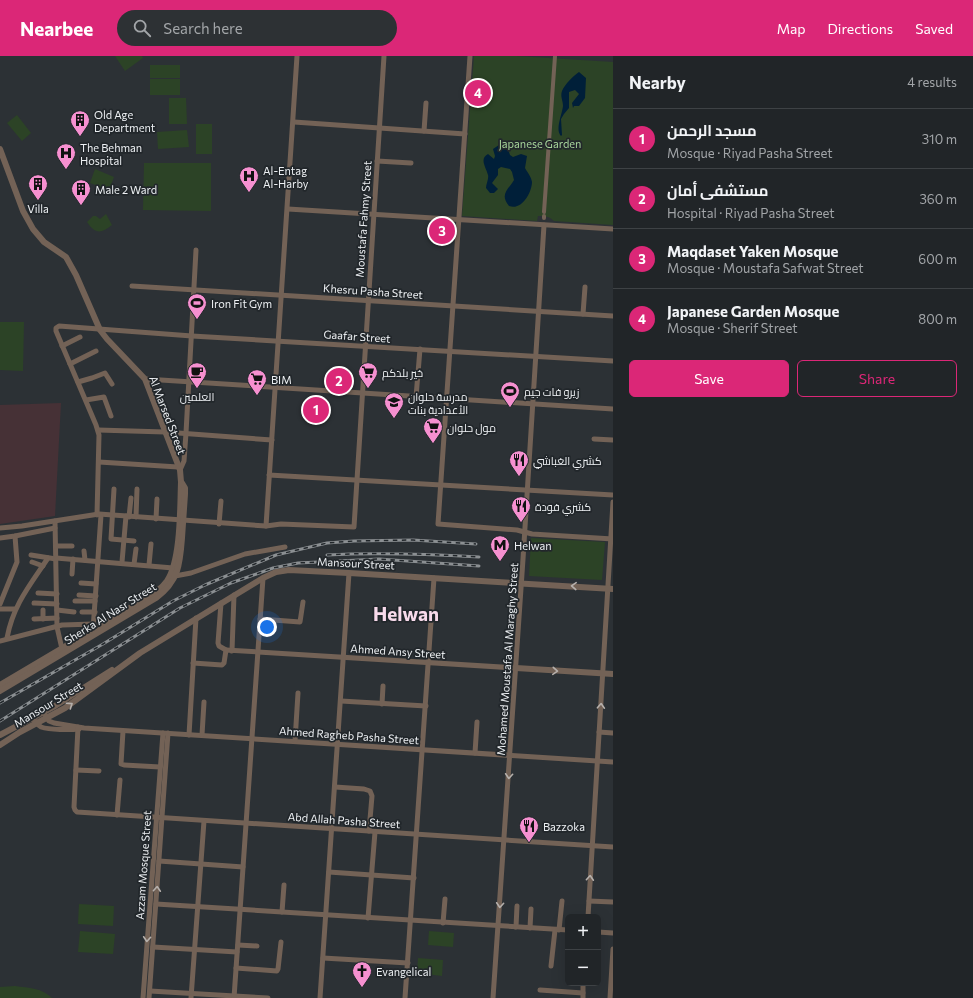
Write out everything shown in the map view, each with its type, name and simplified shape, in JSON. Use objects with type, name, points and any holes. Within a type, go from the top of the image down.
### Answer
[{"type":"street","points":[[0,528],[99,514],[219,524],[266,526],[294,122],[297,56]]},
{"type":"street","name":"Moustafa Fahmy Street","points":[[266,526],[281,524],[354,527],[384,56]]},
{"type":"street","points":[[470,56],[438,524],[612,539]]},
{"type":"street","points":[[544,215],[555,56]]},
{"type":"street","points":[[424,131],[426,103]]},
{"type":"street","points":[[294,122],[465,134]]},
{"type":"street","name":"Al Marsed Street","points":[[0,149],[27,220],[41,239],[66,257],[100,330],[145,379],[179,469]]},
{"type":"street","points":[[377,161],[411,163]]},
{"type":"street","points":[[288,209],[613,229]]},
{"type":"street","name":"Mohamed Moustafa Al Maraghy Street","points":[[493,998],[522,583],[526,490],[540,312],[544,225]]},
{"type":"street","points":[[99,462],[179,469],[184,461],[190,382],[196,250]]},
{"type":"street","name":"Khesru Pasha Street","points":[[132,286],[613,316]]},
{"type":"street","points":[[583,314],[585,287]]},
{"type":"street","name":"Gaafar Street","points":[[62,346],[56,328],[59,326],[192,336],[613,361]]},
{"type":"street","points":[[0,641],[62,625],[94,627],[99,514],[98,430],[62,346],[80,337]]},
{"type":"street","points":[[416,397],[420,349]]},
{"type":"street","points":[[70,364],[96,351]]},
{"type":"street","points":[[78,382],[105,373],[112,384]]},
{"type":"street","points":[[145,379],[416,397],[613,408]]},
{"type":"street","points":[[86,400],[104,396],[110,416]]},
{"type":"street","points":[[98,430],[165,432],[272,440]]},
{"type":"street","points":[[594,439],[613,440]]},
{"type":"street","name":"Sherka Al Nasr Street","points":[[0,685],[62,649],[94,627],[157,591],[166,581],[173,568],[176,557],[185,491],[179,469]]},
{"type":"street","points":[[270,475],[613,495]]},
{"type":"street","points":[[136,517],[137,488]]},
{"type":"street","points":[[114,489],[111,539],[134,541]]},
{"type":"street","points":[[122,562],[131,498]]},
{"type":"street","points":[[156,519],[157,499]]},
{"type":"street","points":[[219,524],[221,501]]},
{"type":"street","points":[[588,914],[603,674],[611,588],[613,502]]},
{"type":"street","name":"Sherka Al Nasr Street","points":[[0,691],[156,598],[167,588],[175,576],[180,563],[181,520]]},
{"type":"street","points":[[55,521],[57,627],[62,649]]},
{"type":"street","points":[[0,538],[55,528]]},
{"type":"street","points":[[0,604],[17,562],[15,536]]},
{"type":"street","points":[[149,565],[151,544]]},
{"type":"street","points":[[56,546],[72,546]]},
{"type":"street","points":[[175,576],[206,568],[245,554],[285,547]]},
{"type":"street","points":[[134,564],[136,549]]},
{"type":"street","points":[[84,551],[85,560]]},
{"type":"street","points":[[31,556],[56,559],[122,562],[173,568]]},
{"type":"street","points":[[7,638],[15,609],[48,558]]},
{"type":"street","points":[[72,574],[73,559]]},
{"type":"street","points":[[32,562],[43,566]]},
{"type":"street","name":"Mansour Street","points":[[0,745],[20,732],[48,718],[81,697],[124,664],[196,618],[263,578],[276,572],[289,570],[611,588]]},
{"type":"street","points":[[320,998],[349,573]]},
{"type":"street","points":[[234,997],[263,578]]},
{"type":"street","points":[[406,998],[434,578]]},
{"type":"street","points":[[81,583],[96,584]]},
{"type":"street","points":[[38,593],[57,594]]},
{"type":"street","points":[[79,595],[96,598]]},
{"type":"street","points":[[193,663],[222,665],[224,663],[229,651],[234,595]]},
{"type":"street","points":[[75,601],[96,598]]},
{"type":"street","points":[[260,619],[300,622],[303,602]]},
{"type":"street","points":[[34,603],[74,612]]},
{"type":"street","points":[[221,603],[218,643],[219,646],[229,651]]},
{"type":"street","points":[[0,609],[15,609]]},
{"type":"street","points":[[43,610],[43,619]]},
{"type":"street","points":[[82,612],[95,612]]},
{"type":"street","points":[[34,619],[57,618]]},
{"type":"street","points":[[189,734],[196,618]]},
{"type":"street","name":"Ahmed Ansy Street","points":[[229,651],[613,674]]},
{"type":"street","name":"Mansour Street","points":[[0,735],[44,712],[101,676],[124,664]]},
{"type":"street","points":[[382,704],[384,686]]},
{"type":"street","points":[[295,741],[298,693]]},
{"type":"street","points":[[341,701],[426,706]]},
{"type":"street","points":[[202,735],[204,702]]},
{"type":"street","points":[[44,712],[48,718]]},
{"type":"street","points":[[33,718],[37,724]]},
{"type":"street","name":"Ahmed Ragheb Pasha Street","points":[[48,718],[54,723],[78,728]]},
{"type":"street","points":[[475,753],[477,722]]},
{"type":"street","name":"Ahmed Ragheb Pasha Street","points":[[37,724],[45,728],[123,730],[613,762]]},
{"type":"street","points":[[78,728],[76,770],[99,771]]},
{"type":"street","points":[[123,730],[121,764],[160,767]]},
{"type":"street","points":[[599,732],[613,733]]},
{"type":"street","name":"Azzam Mosque Street","points":[[149,998],[159,861],[160,767],[165,733]]},
{"type":"street","name":"Azzam Mosque Street","points":[[143,998],[165,733]]},
{"type":"street","name":"Abd Allah Pasha Street","points":[[76,770],[75,810],[81,813],[613,847]]},
{"type":"street","points":[[117,815],[120,780]]},
{"type":"street","points":[[335,787],[364,789],[370,791],[372,796],[371,875],[368,918]]},
{"type":"street","points":[[191,995],[204,821]]},
{"type":"street","points":[[159,861],[243,867]]},
{"type":"street","points":[[329,872],[414,878]]},
{"type":"street","points":[[282,912],[284,885]]},
{"type":"street","points":[[443,923],[445,899]]},
{"type":"street","points":[[551,966],[562,901]]},
{"type":"street","points":[[589,901],[613,902]]},
{"type":"street","points":[[156,904],[565,930]]},
{"type":"street","points":[[516,927],[517,906]]},
{"type":"street","points":[[530,928],[531,909]]},
{"type":"street","points":[[601,932],[613,933]]},
{"type":"street","points":[[236,968],[277,971],[281,942]]},
{"type":"street","points":[[238,945],[257,946]]},
{"type":"street","points":[[153,947],[237,952]]},
{"type":"street","points":[[610,998],[613,949]]},
{"type":"street","points":[[323,958],[408,963]]},
{"type":"street","points":[[540,990],[583,995]]},
{"type":"street","points":[[150,991],[191,995],[268,998]]},
{"type":"shaded area","points":[[61,403],[55,516],[0,524],[0,405]]},
{"type":"green space","points":[[115,56],[142,56],[143,58],[125,71]]},
{"type":"green space","name":"Japanese Garden","points":[[474,56],[517,56],[613,62],[613,225],[554,221],[548,217],[538,216],[537,221],[462,216]]},
{"type":"green space","points":[[150,65],[180,65],[180,78],[150,78]]},
{"type":"green space","points":[[150,79],[180,79],[180,95],[150,95]]},
{"type":"green space","points":[[169,98],[186,98],[187,124],[169,124]]},
{"type":"green space","points":[[17,115],[31,133],[22,141],[7,123]]},
{"type":"green space","points":[[196,124],[212,124],[212,154],[196,154]]},
{"type":"green space","points":[[187,130],[189,147],[158,149],[157,132]]},
{"type":"green space","points":[[144,163],[211,163],[211,211],[143,210]]},
{"type":"green space","points":[[95,169],[114,177],[109,190],[90,183]]},
{"type":"green space","points":[[106,214],[112,225],[105,230],[96,231],[87,222],[93,216],[100,219]]},
{"type":"green space","points":[[0,322],[24,322],[23,371],[0,370]]},
{"type":"green space","points":[[531,538],[605,542],[602,580],[529,576]]},
{"type":"green space","points":[[79,904],[114,906],[113,926],[78,924]]},
{"type":"green space","points":[[80,931],[115,934],[113,954],[78,952]]},
{"type":"green space","points":[[429,931],[454,933],[453,947],[428,945]]},
{"type":"green space","points":[[418,958],[443,960],[442,976],[417,973]]},
{"type":"green space","points":[[15,986],[40,990],[52,998],[0,998],[0,987]]},
{"type":"water","points":[[579,72],[586,78],[585,98],[579,106],[574,106],[573,108],[572,103],[579,94],[575,90],[569,92],[569,108],[561,119],[561,136],[559,133],[559,122],[563,106],[561,93],[567,83]]},
{"type":"water","points":[[499,145],[507,146],[510,155],[513,157],[521,154],[527,156],[525,168],[530,176],[532,186],[525,200],[518,206],[509,206],[505,198],[506,192],[514,180],[510,169],[501,167],[498,169],[498,175],[492,183],[498,189],[494,193],[490,193],[486,188],[488,177],[484,158],[488,154],[494,159],[495,156],[493,149]]},
{"type":"railway","points":[[0,703],[103,644],[173,601],[205,585],[276,555],[327,543],[354,541],[413,540],[476,544]]},
{"type":"railway","points":[[327,555],[403,554],[479,557]]},
{"type":"railway","points":[[0,721],[180,608],[231,583],[273,568],[298,563],[379,559],[479,566]]},
{"type":"place","name":"Japanese Garden Mosque","points":[[478,93]]},
{"type":"place","name":"Old Age Department","points":[[80,137]]},
{"type":"place","name":"The Behman Hospital","points":[[66,170]]},
{"type":"place","name":"Al-Entag Al-Harby","points":[[249,193]]},
{"type":"place","name":"Villa","points":[[38,201]]},
{"type":"place","name":"Male 2 Ward","points":[[81,206]]},
{"type":"place","name":"Maqdaset Yaken Mosque","points":[[442,231]]},
{"type":"place","name":"Iron Fit Gym","points":[[197,320]]},
{"type":"place","name":"مستشفى أمان","points":[[339,381]]},
{"type":"place","name":"العلمين","points":[[197,389]]},
{"type":"place","name":"خير بلدكم","points":[[368,389]]},
{"type":"place","name":"BIM","points":[[257,396]]},
{"type":"place","name":"زيرو فات جيم","points":[[510,408]]},
{"type":"place","name":"مسجد الرحمن","points":[[316,410]]},
{"type":"place","name":"مدرسة حلوان الأعدادية بنات","points":[[394,419]]},
{"type":"place","name":"مول حلوان","points":[[433,444]]},
{"type":"place","name":"كشري الغباشي","points":[[519,477]]},
{"type":"place","name":"كشري فودة","points":[[521,523]]},
{"type":"place","name":"Helwan","points":[[500,562]]},
{"type":"place","name":"Bazzoka","points":[[529,843]]},
{"type":"place","name":"Evangelical","points":[[362,988]]},
{"type":"district","name":"Helwan","points":[[406,613]]}]
